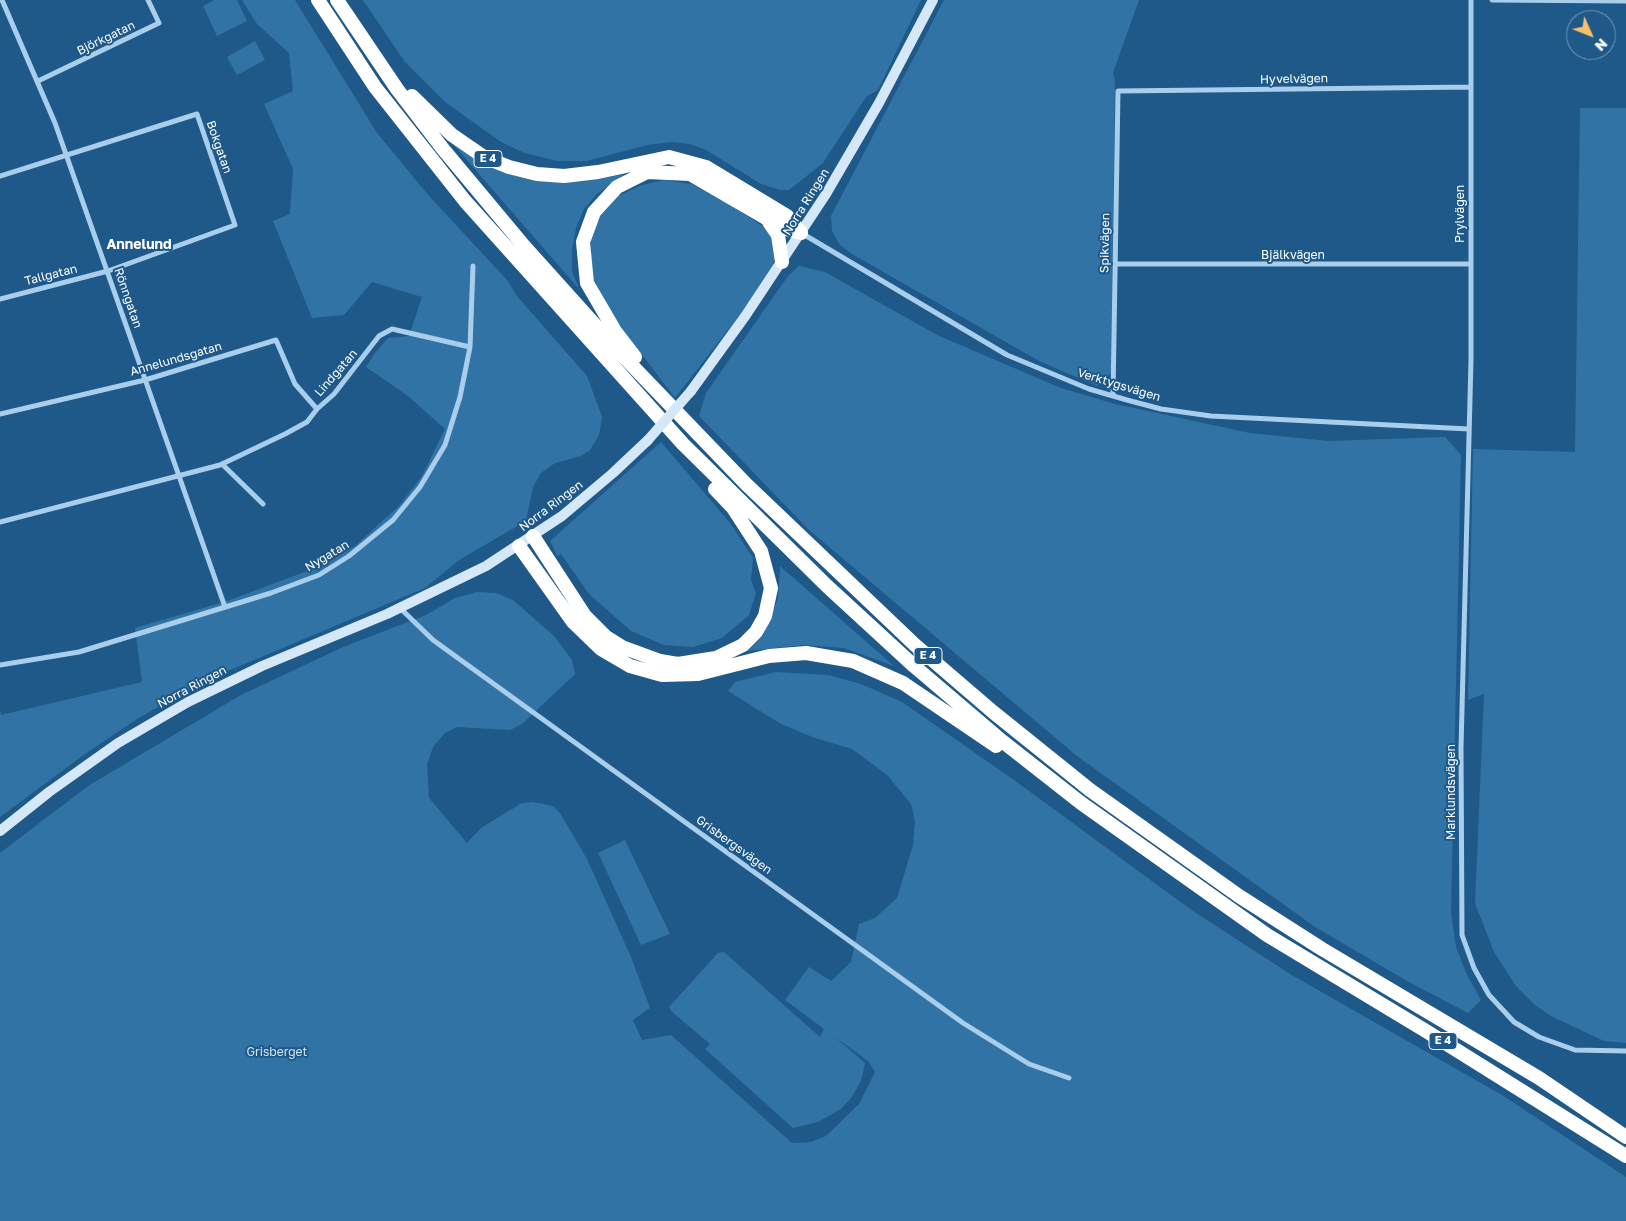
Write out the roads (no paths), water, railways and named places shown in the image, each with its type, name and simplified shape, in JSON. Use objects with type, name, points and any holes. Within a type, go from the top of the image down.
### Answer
[{"type":"highway","name":"E 4","points":[[318,0],[375,87],[465,201],[683,444],[827,586],[914,666],[1038,769],[1118,830],[1267,935],[1434,1036],[1626,1156]]},
{"type":"highway","name":"E 4","points":[[338,0],[356,31],[442,150],[524,246],[658,393],[746,484],[914,645],[1090,790],[1238,896],[1322,949],[1539,1078],[1626,1136]]},
{"type":"highway","name":"E 4","points":[[356,31],[421,106],[452,135],[484,157],[536,174],[564,176],[598,172],[669,157],[706,167],[787,216],[801,233]]},
{"type":"highway","name":"E 4","points":[[658,393],[647,372],[615,331],[587,283],[583,242],[594,212],[617,187],[647,172],[690,174],[783,228],[801,233]]},
{"type":"highway","points":[[768,219],[778,235],[782,262]]},
{"type":"highway","name":"E 4","points":[[533,536],[585,616],[606,637],[622,647],[660,661],[678,664],[716,658],[743,645],[756,632],[765,616],[771,588],[761,551],[733,508],[700,473],[683,444]]},
{"type":"highway","name":"E 4","points":[[519,546],[573,622],[601,649],[630,666],[662,674],[698,674],[770,656],[806,653],[853,662],[903,683],[950,713],[990,742],[1038,769]]},
{"type":"main road","name":"Norra Ringen","points":[[0,831],[49,792],[118,743],[188,702],[262,666],[400,608],[486,566],[562,516],[648,440],[691,391],[801,233],[879,103],[933,0]]},
{"type":"street","name":"Björkgatan","points":[[38,81],[158,23],[148,0]]},
{"type":"street","name":"Prylvägen","points":[[1469,428],[1471,0]]},
{"type":"street","points":[[1492,0],[1626,1]]},
{"type":"street","name":"Rönngatan","points":[[2,1],[38,81],[67,156],[225,607]]},
{"type":"street","name":"Hyvelvägen","points":[[1118,91],[1471,87]]},
{"type":"street","name":"Spikvägen","points":[[1113,396],[1118,91]]},
{"type":"street","name":"Bokgatan","points":[[0,176],[197,114],[235,225],[108,271]]},
{"type":"street","name":"Verktygsvägen","points":[[801,233],[1007,355],[1089,389],[1161,409],[1211,416],[1469,428]]},
{"type":"street","name":"Bjälkvägen","points":[[1115,264],[1470,264]]},
{"type":"street","name":"Nygatan","points":[[0,666],[79,652],[225,607],[319,575],[349,556],[394,520],[420,487],[444,444],[460,397],[470,347],[473,266]]},
{"type":"street","name":"Tallgatan","points":[[0,298],[108,271]]},
{"type":"street","name":"Lindgatan","points":[[0,522],[222,464],[307,422],[334,394],[379,336],[392,329],[470,347]]},
{"type":"street","name":"Annelundsgatan","points":[[0,414],[145,380],[276,340],[295,384],[318,409]]},
{"type":"street","name":"Marklundsvägen","points":[[1469,428],[1461,748],[1462,935],[1474,968],[1489,995],[1514,1022],[1539,1038],[1575,1050],[1626,1051]]},
{"type":"street","points":[[222,464],[263,504]]},
{"type":"street","name":"Grisbergsvägen","points":[[400,608],[433,640],[962,1023],[1030,1064],[1069,1078]]},
{"type":"district","name":"Annelund","points":[[139,245]]},
{"type":"park label","name":"Grisberget","points":[[277,1052]]}]
